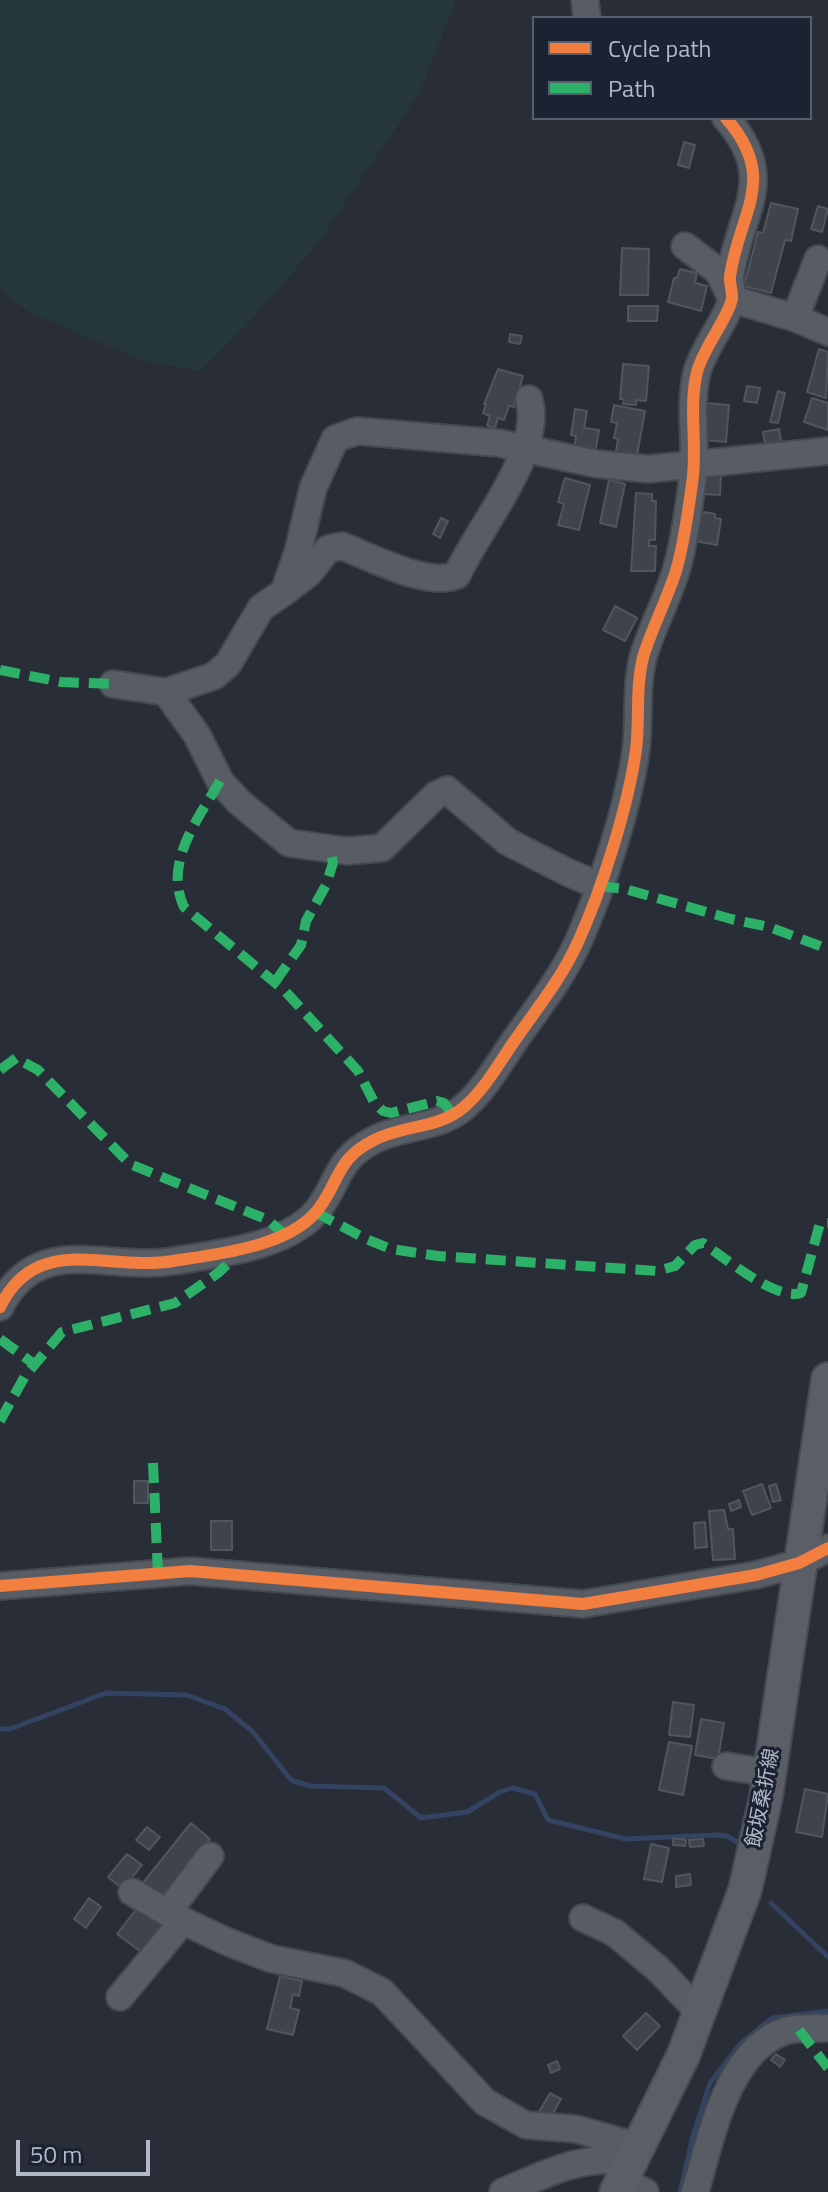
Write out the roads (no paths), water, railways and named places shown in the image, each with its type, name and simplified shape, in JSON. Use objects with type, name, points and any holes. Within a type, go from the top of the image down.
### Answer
[{"type":"main road","name":"飯坂桑折線","points":[[631,2175],[700,2013],[745,1890],[770,1773],[828,1379]]},
{"type":"street","points":[[0,1307],[10,1287],[27,1273],[46,1264],[67,1259],[165,1263],[260,1244],[307,1221],[320,1207],[350,1155],[376,1138],[453,1115],[475,1095],[557,978],[577,944],[622,814],[636,749],[643,656],[677,566],[695,465],[694,394],[697,373],[732,299],[729,279],[755,182],[752,162],[741,136],[728,120]]},
{"type":"street","points":[[685,246],[718,271],[732,299],[795,318],[828,332]]},
{"type":"street","points":[[795,318],[818,259]]},
{"type":"street","points":[[675,393],[687,349],[714,312],[732,299]]},
{"type":"street","points":[[113,684],[166,692],[214,676],[228,664],[261,608],[309,573],[328,549],[342,546],[428,578],[447,580],[457,575],[468,550],[527,450],[532,411],[529,399]]},
{"type":"street","points":[[284,592],[298,552],[313,488],[335,439],[357,431],[499,443],[597,464],[649,469],[828,451]]},
{"type":"street","points":[[166,692],[197,735],[220,781],[239,802],[289,843],[347,851],[382,848],[436,795],[447,790],[508,842],[599,886]]},
{"type":"street","points":[[0,1586],[190,1571],[583,1604],[756,1575],[799,1563],[828,1548]]},
{"type":"street","points":[[726,1766],[770,1773]]},
{"type":"street","points":[[120,1997],[175,1917],[210,1856]]},
{"type":"street","points":[[132,1892],[175,1917],[272,1959],[344,1973],[382,1992],[485,2102],[526,2125],[576,2129],[631,2175]]},
{"type":"street","points":[[583,1918],[615,1933],[659,1970],[700,2013]]},
{"type":"street","points":[[695,2192],[725,2094],[751,2056],[785,2031],[828,2028]]},
{"type":"street","points":[[503,2192],[564,2166],[609,2158],[631,2175]]},
{"type":"waterway","points":[[0,1729],[10,1729],[106,1693],[187,1695],[225,1709],[253,1732],[291,1780],[310,1786],[384,1788],[421,1818],[467,1812],[512,1788],[535,1794],[548,1820],[626,1839],[715,1835],[727,1836],[737,1842]]},
{"type":"waterway","points":[[771,1903],[828,1957]]},
{"type":"waterway","points":[[680,2192],[710,2083],[740,2044],[772,2018],[828,2011]]}]
